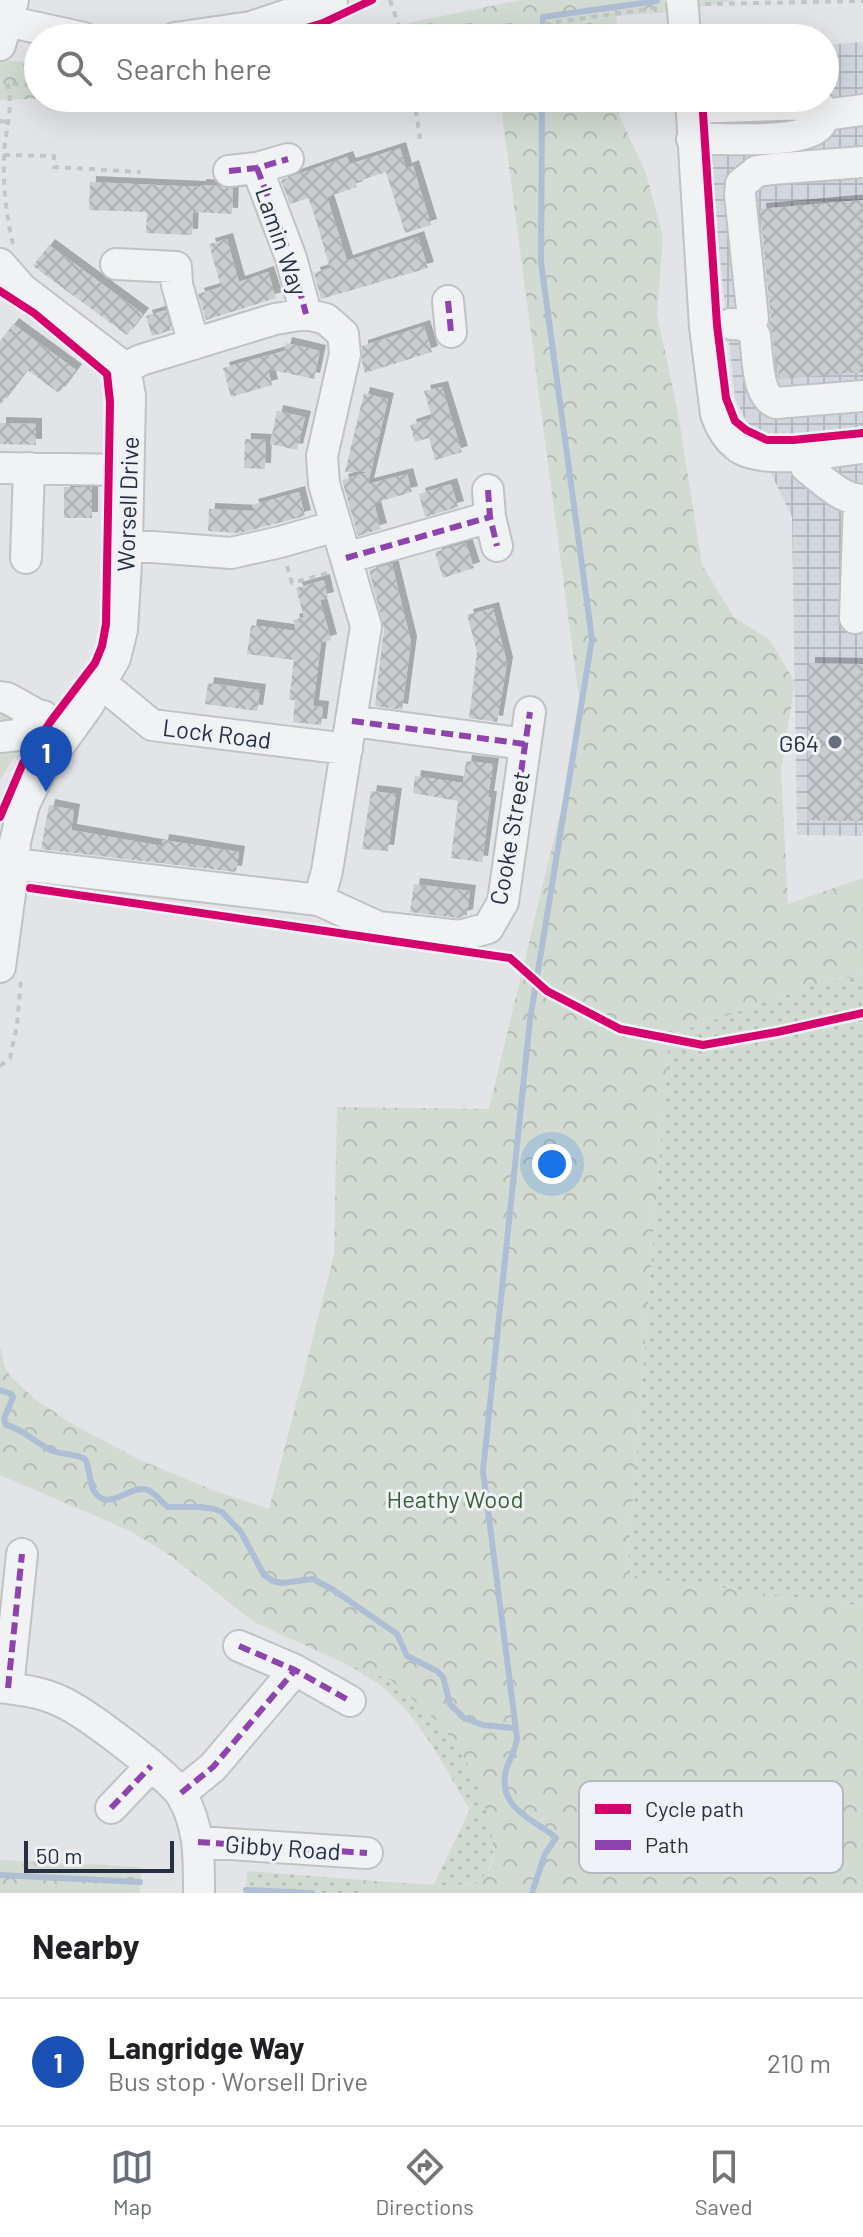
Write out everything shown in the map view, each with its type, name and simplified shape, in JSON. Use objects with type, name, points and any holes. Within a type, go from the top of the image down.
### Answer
[{"type":"street","points":[[260,24],[332,0]]},
{"type":"street","points":[[824,115],[863,110]]},
{"type":"street","points":[[692,112],[705,327],[720,426],[737,447],[768,457],[863,448]]},
{"type":"street","points":[[692,139],[802,134],[821,123],[822,112]]},
{"type":"street","name":"Lamin Way","points":[[288,159],[243,170],[291,258],[306,314]]},
{"type":"street","points":[[748,327],[753,319],[741,184],[757,171],[863,162]]},
{"type":"street","points":[[8,257],[22,289],[125,368],[141,360],[275,319],[306,314],[326,319],[343,334],[345,354],[322,456],[324,484],[366,626],[327,871],[319,900]]},
{"type":"street","points":[[116,264],[176,267],[177,285],[194,344]]},
{"type":"street","points":[[448,301],[451,332]]},
{"type":"street","points":[[705,327],[734,324],[748,327],[755,336],[762,391],[768,400],[776,403],[863,396]]},
{"type":"street","name":"Worsell Drive","points":[[11,969],[15,842],[24,805],[56,724],[101,683],[115,658],[122,630],[130,396],[125,368]]},
{"type":"street","points":[[804,454],[806,467],[835,490],[850,499],[861,500],[855,618]]},
{"type":"street","points":[[26,558],[14,468],[128,470]]},
{"type":"street","points":[[349,567],[489,504],[497,546]]},
{"type":"street","points":[[127,545],[231,553],[336,526]]},
{"type":"street","name":"Lock Road","points":[[101,683],[152,725],[350,735]]},
{"type":"street","points":[[0,697],[56,724]]},
{"type":"street","points":[[525,744],[530,712]]},
{"type":"street","points":[[0,737],[56,724]]},
{"type":"street","name":"Cooke Street","points":[[14,864],[319,900],[378,927],[460,936],[488,928],[503,902],[525,744],[350,735]]},
{"type":"street","name":"Gibby Road","points":[[22,1554],[2,1690],[46,1695],[72,1707],[151,1766],[181,1793],[198,1842],[199,1893]]},
{"type":"street","points":[[239,1646],[295,1670],[350,1701]]},
{"type":"street","points":[[181,1793],[213,1767],[295,1670]]},
{"type":"street","points":[[111,1808],[151,1766]]},
{"type":"street","name":"Gibby Road","points":[[198,1842],[367,1853]]},
{"type":"path","points":[[390,0],[398,24]]},
{"type":"path","points":[[7,34],[4,82],[12,97],[4,155],[8,257]]},
{"type":"path","points":[[4,82],[24,84]]},
{"type":"path","points":[[416,112],[420,139]]},
{"type":"path","points":[[0,121],[8,122]]},
{"type":"path","points":[[4,155],[54,156],[54,167],[141,172]]},
{"type":"path","points":[[280,542],[292,583],[340,570],[342,578],[349,567]]},
{"type":"path","points":[[0,1066],[10,1058],[17,1025],[11,969]]},
{"type":"shaded area","points":[[863,42],[863,836],[797,835],[792,517],[735,398],[707,112],[839,112],[839,44]]},
{"type":"green space","points":[[521,0],[736,0],[673,12],[617,16],[616,24],[403,24]]},
{"type":"green space","points":[[0,60],[24,62],[24,99],[0,100]]},
{"type":"green space","name":"Heathy Wood","points":[[502,112],[619,112],[646,173],[663,237],[657,314],[678,413],[702,565],[734,617],[770,640],[795,682],[781,770],[788,904],[863,878],[863,975],[816,985],[669,1035],[627,1575],[863,1606],[863,1893],[361,1893],[361,1880],[468,1885],[477,1883],[490,1869],[493,1841],[482,1795],[462,1753],[440,1724],[391,1680],[348,1665],[254,1622],[168,1554],[128,1530],[0,1475],[0,1346],[5,1368],[11,1377],[35,1399],[74,1425],[140,1460],[269,1509],[334,1255],[337,1107],[489,1109],[582,722]]},
{"type":"green space","points":[[0,707],[31,731],[0,780]]},
{"type":"green space","points":[[863,975],[863,1606],[627,1576],[669,1035],[816,985]]},
{"type":"green space","points":[[348,1665],[394,1682],[432,1715],[462,1752],[481,1789],[493,1832],[493,1852],[488,1870],[477,1884],[433,1886],[470,1810],[434,1748],[402,1705]]},
{"type":"green space","points":[[0,1860],[141,1867],[140,1893],[0,1893]]},
{"type":"green space","points":[[247,1871],[361,1880],[361,1893],[246,1893]]},
{"type":"building","points":[[400,148],[406,169],[413,166],[431,225],[405,233],[386,172],[355,182],[357,187],[327,197],[347,261],[418,237],[428,268],[321,299],[314,273],[330,268],[315,217],[308,198],[290,204],[281,180],[347,157],[350,164]]},
{"type":"building","points":[[90,182],[220,186],[233,189],[232,214],[193,212],[192,235],[146,233],[147,212],[89,210]]},
{"type":"building","points":[[863,200],[863,372],[779,379],[769,325],[771,317],[760,209]]},
{"type":"building","points":[[227,239],[239,282],[268,272],[276,298],[206,320],[198,294],[221,287],[209,244]]},
{"type":"building","points":[[49,245],[143,314],[127,335],[33,266]]},
{"type":"building","points":[[166,310],[171,330],[152,336],[146,316]]},
{"type":"building","points":[[13,324],[76,370],[59,393],[27,370],[0,405],[0,341]]},
{"type":"building","points":[[424,326],[432,352],[365,373],[362,346]]},
{"type":"building","points":[[286,343],[320,351],[314,379],[268,369],[272,385],[231,397],[223,368],[284,351]]},
{"type":"building","points":[[442,387],[462,452],[435,460],[429,438],[415,442],[410,425],[432,418],[424,391]]},
{"type":"building","points":[[364,393],[388,399],[368,484],[407,474],[412,492],[374,503],[381,529],[358,536],[342,480],[368,472],[345,472]]},
{"type":"building","points":[[277,411],[305,417],[297,450],[270,444]]},
{"type":"building","points":[[0,423],[36,424],[36,445],[0,444]]},
{"type":"building","points":[[245,439],[266,440],[265,469],[244,468]]},
{"type":"building","points":[[451,484],[458,507],[425,517],[419,494]]},
{"type":"building","points":[[64,487],[92,487],[92,518],[64,518]]},
{"type":"building","points":[[299,492],[305,516],[240,533],[208,531],[209,509],[254,511],[252,505]]},
{"type":"building","points":[[466,543],[474,568],[443,578],[435,552]]},
{"type":"building","points":[[392,564],[411,642],[402,710],[375,706],[384,628],[369,570]]},
{"type":"building","points":[[324,580],[328,598],[320,600],[331,640],[321,643],[313,706],[323,707],[321,725],[293,722],[295,700],[289,700],[294,660],[247,654],[251,625],[296,631],[293,620],[304,617],[296,588]]},
{"type":"building","points":[[493,608],[507,663],[497,722],[469,718],[477,652],[467,615]]},
{"type":"building","name":"G64","points":[[809,663],[863,664],[863,821],[807,820]]},
{"type":"building","points":[[208,683],[260,690],[257,711],[205,704]]},
{"type":"building","points":[[466,761],[493,764],[482,862],[451,858],[458,801],[413,793],[415,776],[463,783]]},
{"type":"building","points":[[371,791],[396,794],[388,851],[362,849]]},
{"type":"building","points":[[49,805],[74,810],[71,830],[162,846],[163,840],[239,852],[236,872],[41,849]]},
{"type":"building","points":[[414,884],[470,891],[467,915],[458,918],[410,912]]},
{"type":"waterway","points":[[543,24],[543,17],[657,1]]},
{"type":"waterway","points":[[532,1893],[545,1854],[556,1838],[522,1814],[508,1798],[505,1787],[506,1770],[517,1738],[483,1471],[530,1020],[592,639],[541,262],[542,112]]},
{"type":"waterway","points":[[0,1390],[13,1397],[4,1419],[6,1425],[53,1451],[85,1459],[92,1487],[100,1497],[113,1499],[141,1489],[151,1491],[168,1507],[200,1507],[222,1512],[241,1532],[264,1575],[282,1583],[313,1579],[332,1589],[397,1634],[407,1656],[437,1671],[443,1677],[450,1704],[464,1718],[483,1725],[514,1728]]},
{"type":"waterway","points":[[0,1875],[140,1882]]},
{"type":"waterway","points":[[246,1890],[312,1893]]},
{"type":"marked path","points":[[229,171],[257,168],[288,159]]},
{"type":"marked path","points":[[257,168],[291,258],[306,314]]},
{"type":"marked path","points":[[448,301],[451,332]]},
{"type":"marked path","points":[[488,490],[497,546]]},
{"type":"marked path","points":[[346,558],[490,517]]},
{"type":"marked path","points":[[521,772],[530,712]]},
{"type":"marked path","points":[[352,721],[525,744]]},
{"type":"marked path","points":[[8,1688],[22,1554]]},
{"type":"marked path","points":[[239,1646],[295,1670],[350,1701]]},
{"type":"marked path","points":[[181,1793],[213,1767],[295,1670]]},
{"type":"marked path","points":[[111,1808],[151,1766]]},
{"type":"marked path","points":[[198,1842],[367,1853]]},
{"type":"cycle path","points":[[320,24],[372,0]]},
{"type":"cycle path","points":[[703,112],[717,325],[726,398],[735,421],[767,440],[863,433]]},
{"type":"cycle path","points":[[0,291],[34,313],[107,374],[110,402],[106,624],[102,646],[95,663],[23,763],[0,817]]},
{"type":"cycle path","points":[[30,888],[510,958],[547,991],[620,1029],[703,1045],[863,1013]]},
{"type":"place","name":"G64","points":[[835,742]]},
{"type":"place","name":"Langridge Way","points":[[46,792]]}]
